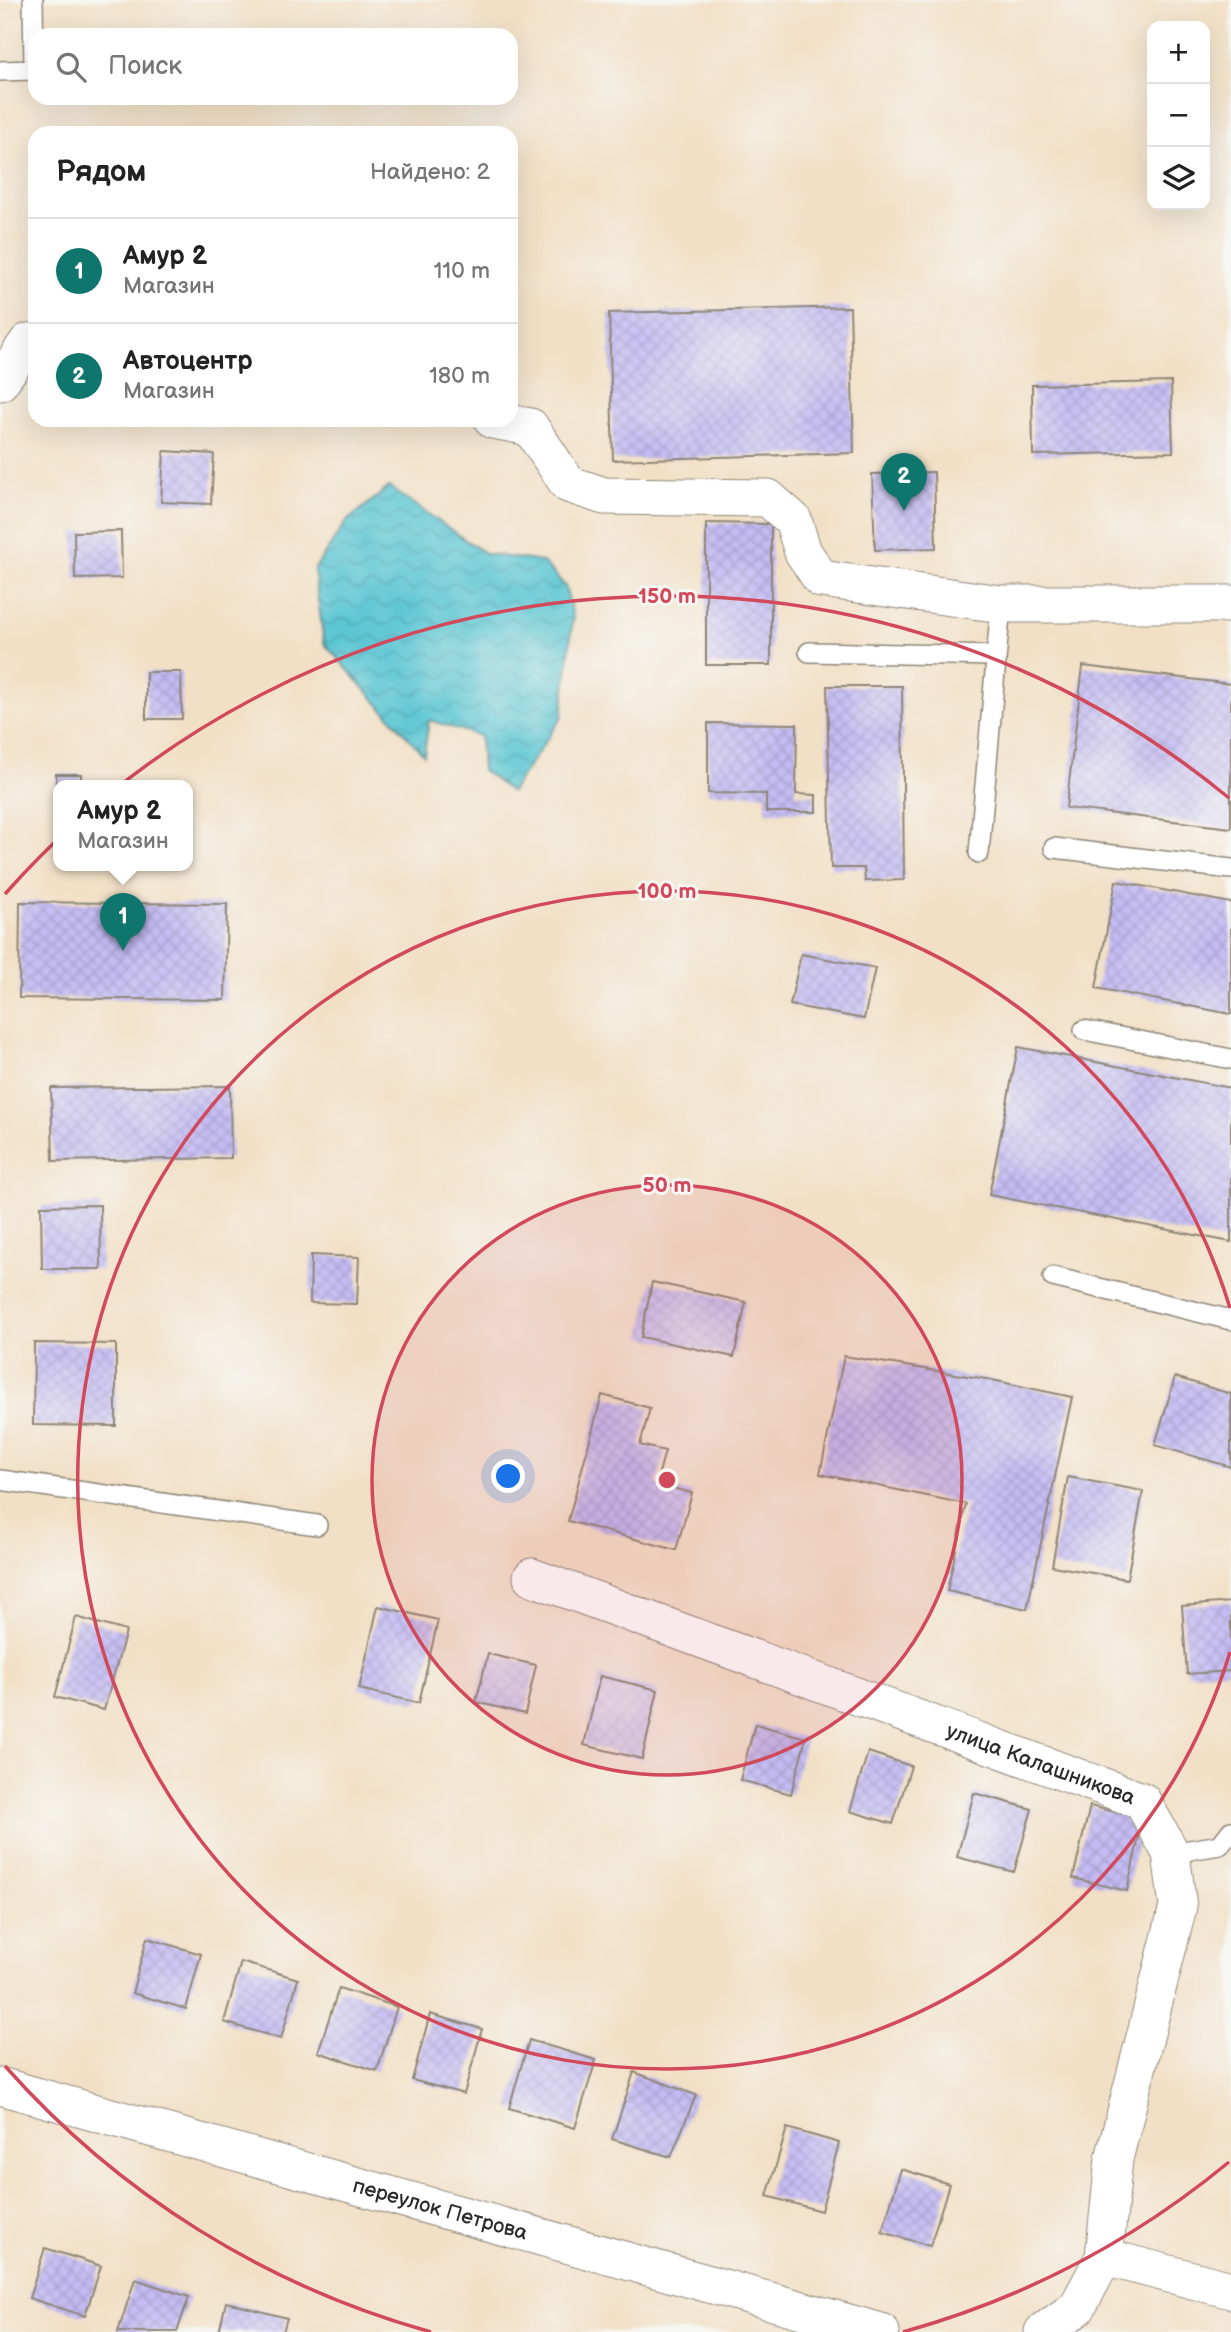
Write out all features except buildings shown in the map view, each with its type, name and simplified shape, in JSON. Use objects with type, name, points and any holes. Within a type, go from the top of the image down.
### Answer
[{"type":"street","points":[[0,382],[28,342]]},
{"type":"street","points":[[518,425],[530,427],[568,484],[604,496],[768,498],[793,520],[803,552],[821,579],[1000,604],[1231,604]]},
{"type":"street","name":"улица Калашникова","points":[[532,1577],[1142,1801],[1171,1853],[1178,1907],[1114,2159],[1104,2257]]},
{"type":"street","name":"переулок Петрова","points":[[0,2086],[881,2332]]},
{"type":"street","points":[[1043,2332],[1077,2308],[1104,2257],[1231,2290]]},
{"type":"lane","points":[[33,0],[33,28]]},
{"type":"lane","points":[[0,71],[28,70]]},
{"type":"lane","points":[[979,853],[1000,604]]},
{"type":"lane","points":[[809,652],[996,656]]},
{"type":"lane","points":[[1054,848],[1231,869]]},
{"type":"lane","points":[[1084,1030],[1231,1059]]},
{"type":"lane","points":[[1053,1277],[1231,1320]]},
{"type":"lane","points":[[0,1480],[317,1525]]},
{"type":"lane","points":[[1171,1853],[1220,1845],[1231,1831]]},
{"type":"water","points":[[389,487],[486,554],[543,562],[565,586],[573,616],[562,717],[511,792],[482,770],[480,736],[429,720],[424,755],[324,643],[314,570],[347,521]]},
{"type":"place","name":"Автоцентр","points":[[904,511]]},
{"type":"place","name":"Амур 2","points":[[123,951]]}]
